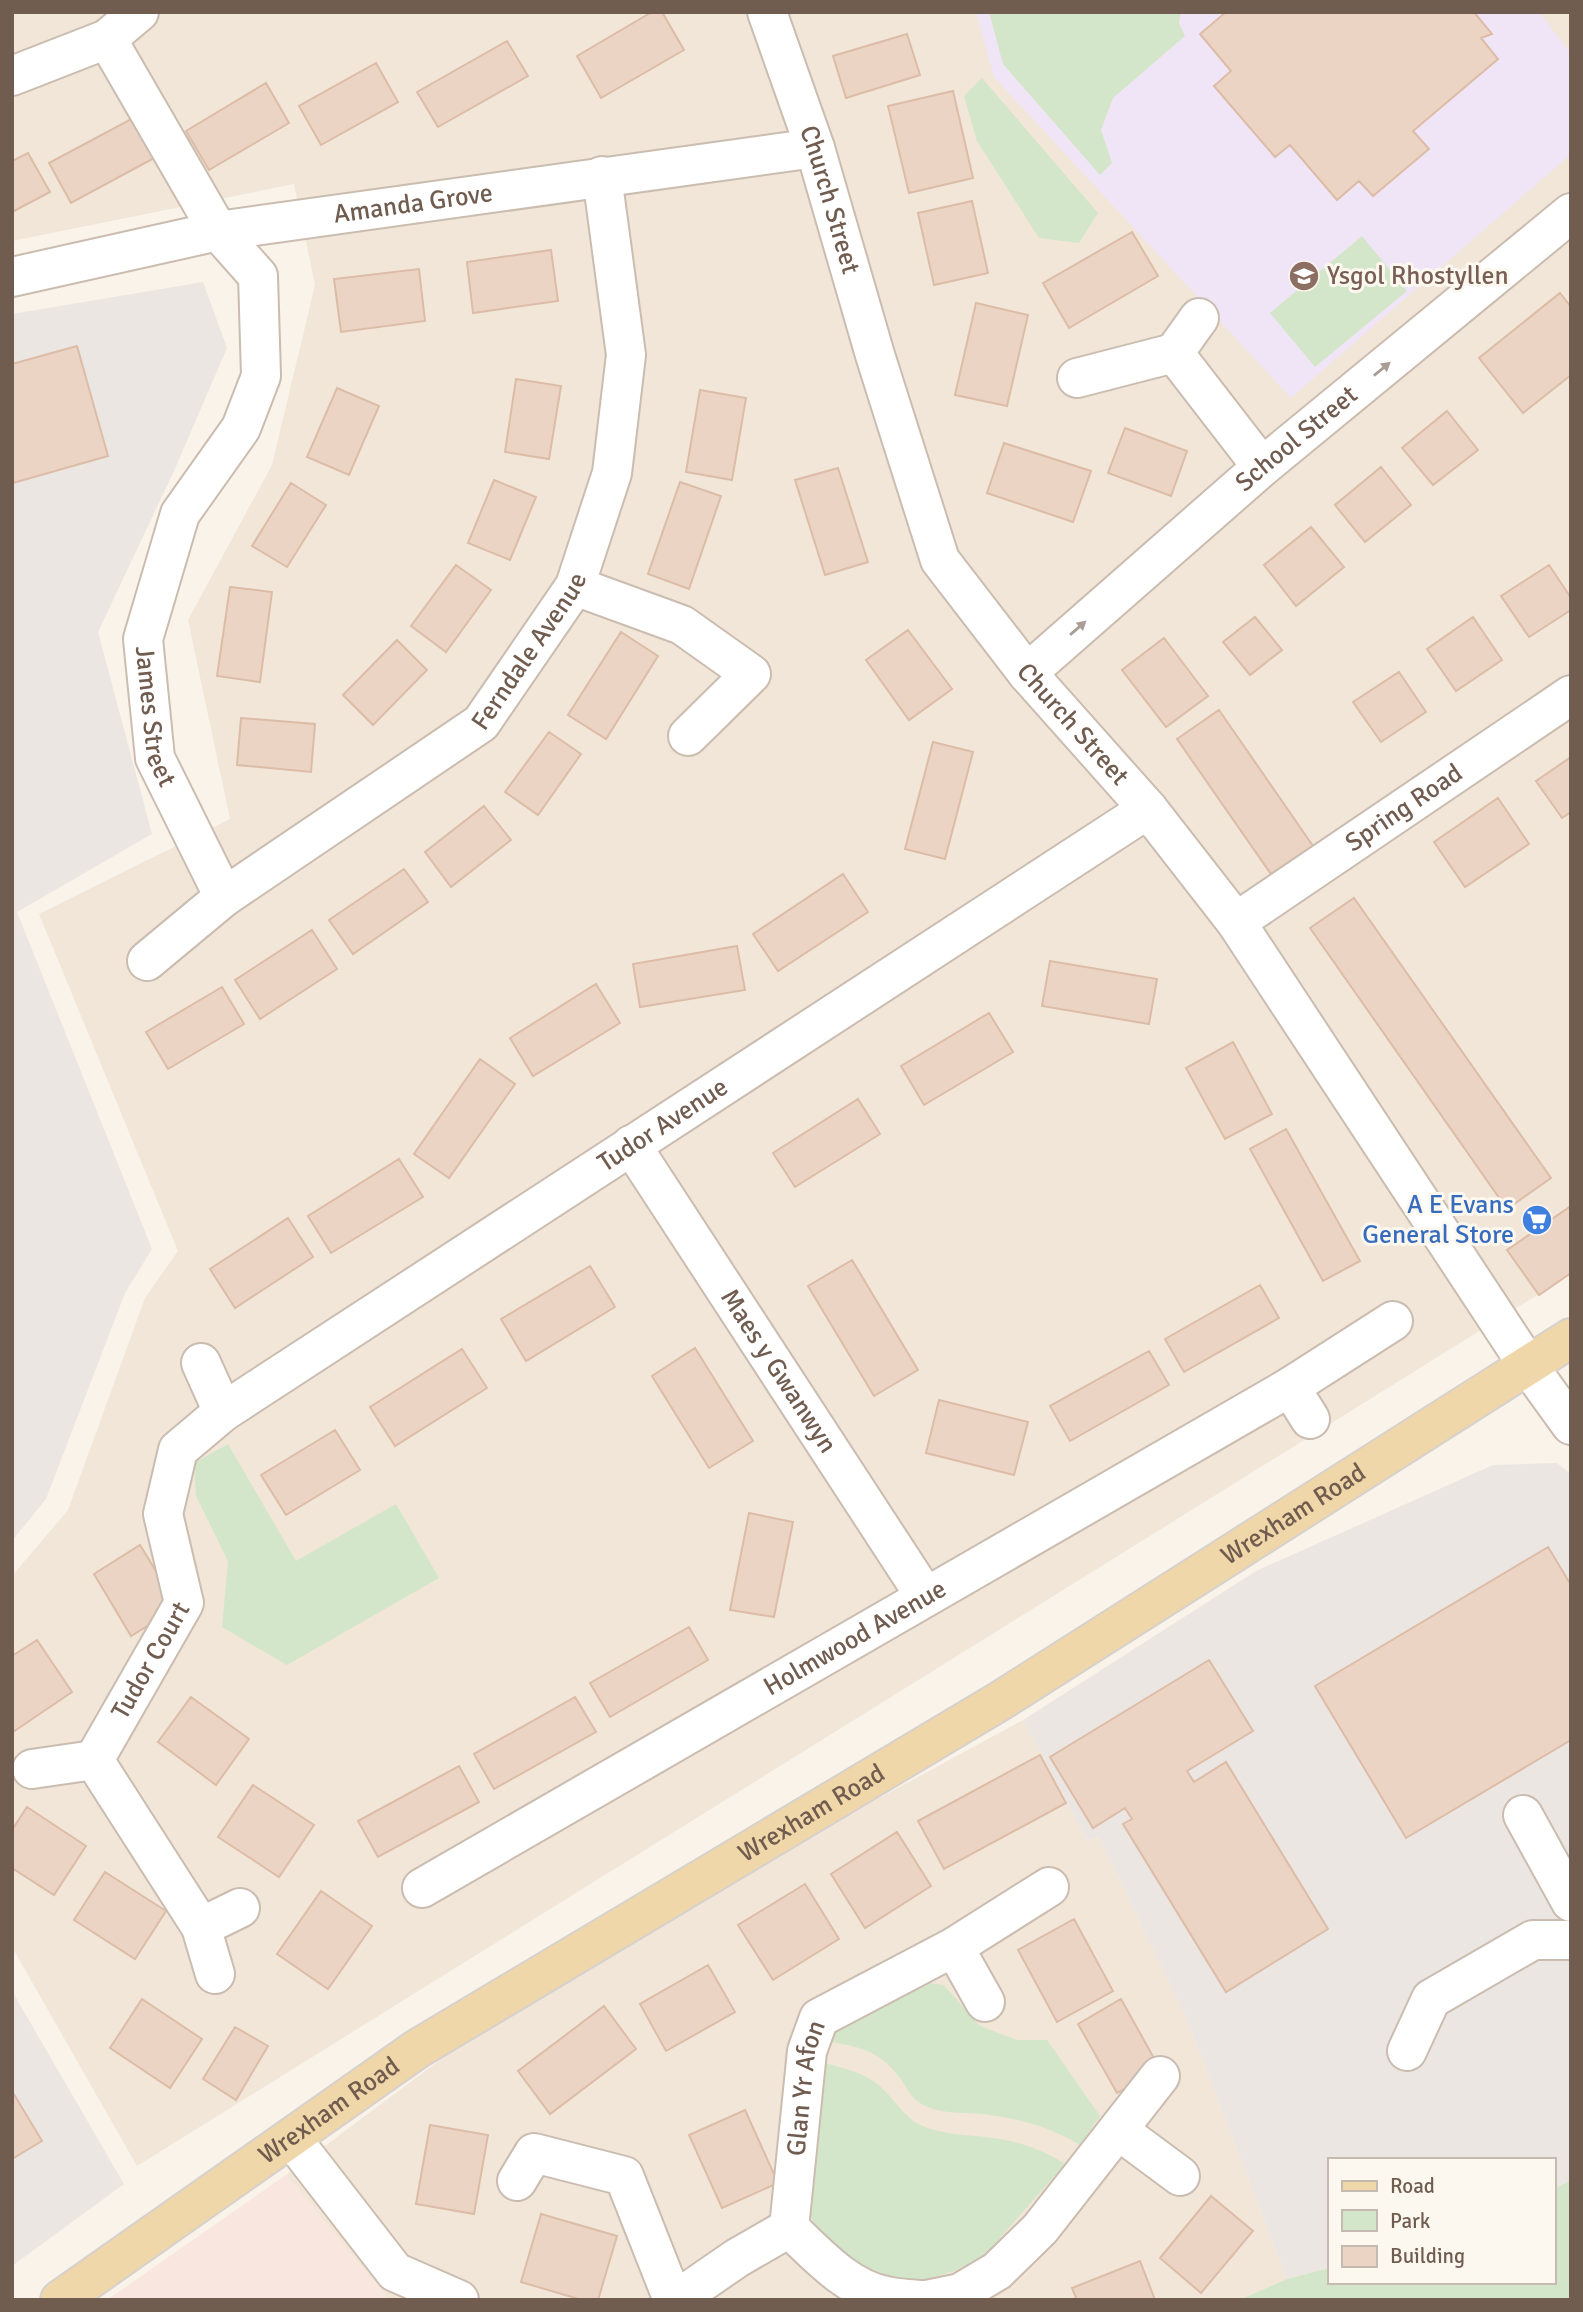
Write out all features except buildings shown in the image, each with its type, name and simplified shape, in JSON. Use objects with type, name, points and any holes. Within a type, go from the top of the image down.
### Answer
[{"type":"main road","name":"Wrexham Road","points":[[60,2300],[417,2049],[1000,1701],[1571,1338]]},
{"type":"street","points":[[12,76],[107,39],[139,12]]},
{"type":"street","name":"Church Street","points":[[767,12],[815,148],[875,355],[940,560],[1027,673],[1148,809],[1236,922],[1527,1364],[1571,1425]]},
{"type":"street","name":"James Street","points":[[107,39],[218,230],[258,275],[261,376],[242,428],[180,514],[143,639],[155,758],[224,897]]},
{"type":"street","name":"Amanda Grove","points":[[12,277],[218,230],[815,148]]},
{"type":"street","name":"Ferndale Avenue","points":[[147,961],[224,897],[481,723],[575,586],[612,473],[626,355],[602,176]]},
{"type":"street","name":"School Street","points":[[1027,673],[1262,467],[1571,213]]},
{"type":"street","points":[[1077,378],[1174,353],[1199,318]]},
{"type":"street","points":[[1174,353],[1262,467]]},
{"type":"street","points":[[575,586],[682,625],[751,674],[688,736]]},
{"type":"street","name":"Spring Road","points":[[1236,922],[1571,695]]},
{"type":"street","name":"Tudor Avenue","points":[[223,1412],[1148,809]]},
{"type":"street","name":"Maes y Gwanwyn","points":[[631,1145],[925,1596]]},
{"type":"street","name":"Holmwood Avenue","points":[[422,1888],[1290,1387],[1394,1321]]},
{"type":"street","points":[[201,1363],[223,1412]]},
{"type":"street","points":[[1290,1387],[1310,1419]]},
{"type":"street","name":"Tudor Court","points":[[94,1760],[184,1603],[163,1514],[178,1450],[223,1412]]},
{"type":"street","points":[[32,1769],[94,1760],[201,1927],[215,1974]]},
{"type":"street","points":[[1523,1815],[1571,1902]]},
{"type":"street","name":"Glan Yr Afon","points":[[789,2228],[807,2052],[818,2018],[954,1947],[1049,1887]]},
{"type":"street","points":[[201,1927],[240,1908]]},
{"type":"street","points":[[1407,2051],[1431,1999],[1533,1940],[1571,1940]]},
{"type":"street","points":[[954,1947],[985,2002]]},
{"type":"street","points":[[517,2181],[534,2153],[624,2176],[675,2300],[737,2258],[789,2228],[822,2259],[856,2285],[884,2296],[925,2300],[960,2294],[997,2271],[1040,2229],[1160,2076]]},
{"type":"street","points":[[1118,2130],[1180,2176]]},
{"type":"street","points":[[292,2138],[395,2272],[459,2300]]},
{"type":"shaded area","points":[[12,12],[1571,12],[1571,1274],[137,2166],[12,1947],[12,1576],[68,1510],[145,1298],[178,1251],[39,914],[230,819],[188,620],[272,465],[315,285],[294,184],[12,241]]},
{"type":"shaded area","name":"Ysgol Rhostyllen","points":[[976,12],[1539,12],[1571,54],[1571,154],[1291,398],[994,77]]},
{"type":"shaded area","points":[[203,282],[227,348],[174,471],[98,632],[152,834],[17,912],[152,1249],[125,1293],[46,1499],[12,1541],[12,314]]},
{"type":"shaded area","points":[[1557,1463],[1571,1474],[1571,2180],[1555,2188],[1555,2158],[1328,2158],[1328,2268],[1287,2279],[1186,2017],[1099,1837],[1087,1840],[1023,1720],[1256,1571],[1493,1465]]},
{"type":"shaded area","points":[[1023,1720],[1087,1840],[1099,1837],[1186,2017],[1287,2279],[1239,2300],[389,2300],[286,2175],[444,2057],[695,1898]]},
{"type":"shaded area","points":[[12,1991],[124,2184],[12,2266]]},
{"type":"shaded area","points":[[286,2175],[389,2300],[107,2300]]},
{"type":"green space","points":[[989,12],[1181,12],[1179,23],[1185,36],[1113,98],[1101,130],[1112,163],[1100,175],[1003,64]]},
{"type":"green space","points":[[982,78],[1098,213],[1079,243],[1039,238],[977,141],[964,96]]},
{"type":"green space","points":[[1362,236],[1407,291],[1315,367],[1270,313]]},
{"type":"green space","points":[[228,1444],[296,1561],[396,1504],[439,1578],[287,1665],[222,1627],[228,1561],[196,1496],[194,1463]]},
{"type":"green space","points":[[922,1982],[944,1985],[980,2026],[1017,2040],[1047,2040],[1100,2116],[1080,2145],[1045,2128],[1009,2118],[927,2107],[914,2098],[892,2068],[876,2055],[826,2041],[844,2021]]},
{"type":"green space","points":[[816,2061],[866,2077],[920,2125],[940,2132],[1021,2144],[1044,2152],[1065,2164],[984,2256],[955,2271],[927,2279],[895,2281],[873,2273],[819,2237],[810,2214]]},
{"type":"green space","points":[[1571,2180],[1571,2300],[1239,2300],[1287,2279],[1328,2268],[1328,2284],[1555,2284],[1555,2188]]},
{"type":"place","name":"Ysgol Rhostyllen","points":[[1304,276]]},
{"type":"place","name":"A E Evans General Store","points":[[1537,1220]]}]
